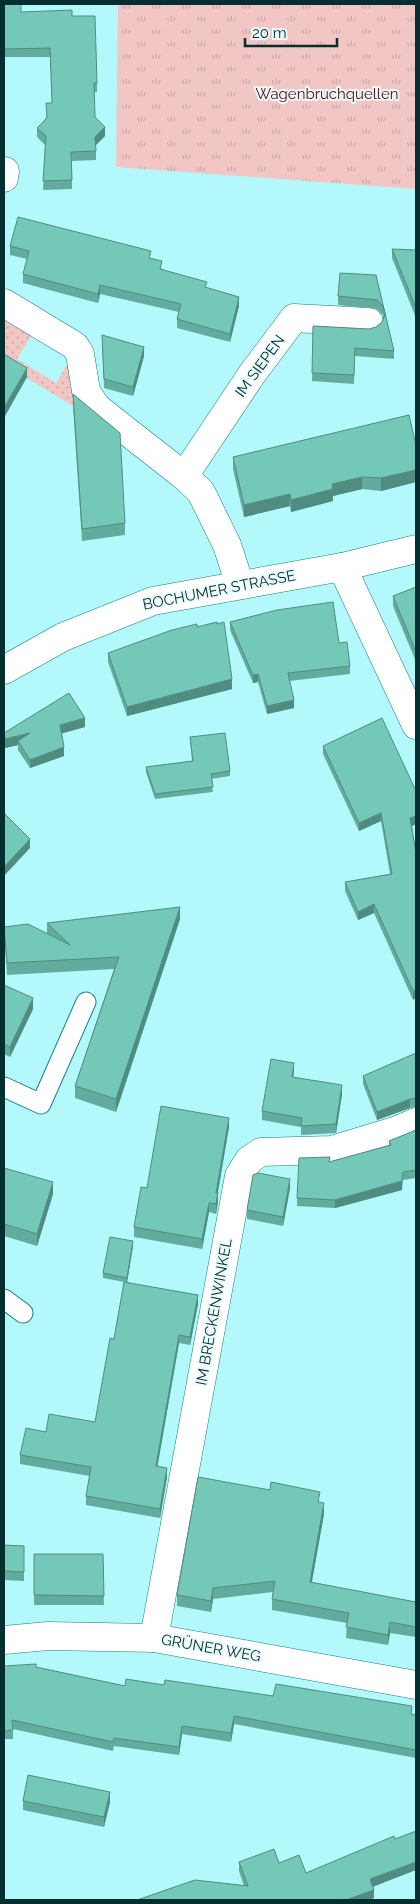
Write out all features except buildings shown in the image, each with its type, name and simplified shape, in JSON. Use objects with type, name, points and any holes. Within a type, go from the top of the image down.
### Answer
[{"type":"street","points":[[4,303],[75,346],[80,354],[86,391],[96,407],[184,476],[201,492],[227,545],[240,584]]},
{"type":"street","name":"IM SIEPEN","points":[[184,476],[252,374],[294,318],[369,322]]},
{"type":"street","name":"BOCHUMER STRASSE","points":[[4,670],[63,638],[127,610],[153,601],[342,567],[416,549]]},
{"type":"street","points":[[342,567],[416,724]]},
{"type":"street","name":"IM BRECKENWINKEL","points":[[154,1638],[242,1167],[261,1152],[332,1150],[395,1132],[416,1122]]},
{"type":"street","name":"GRÜNER WEG","points":[[4,1640],[48,1636],[154,1638],[416,1685]]},
{"type":"lane","points":[[4,1087],[41,1104],[86,1002]]},
{"type":"lane","points":[[4,1299],[23,1313]]},
{"type":"green space","name":"Wagenbruchquellen","points":[[118,4],[416,4],[416,189],[116,167]]},
{"type":"green space","points":[[4,317],[30,333],[31,336],[17,359],[56,383],[68,363],[76,408],[4,364]]}]
